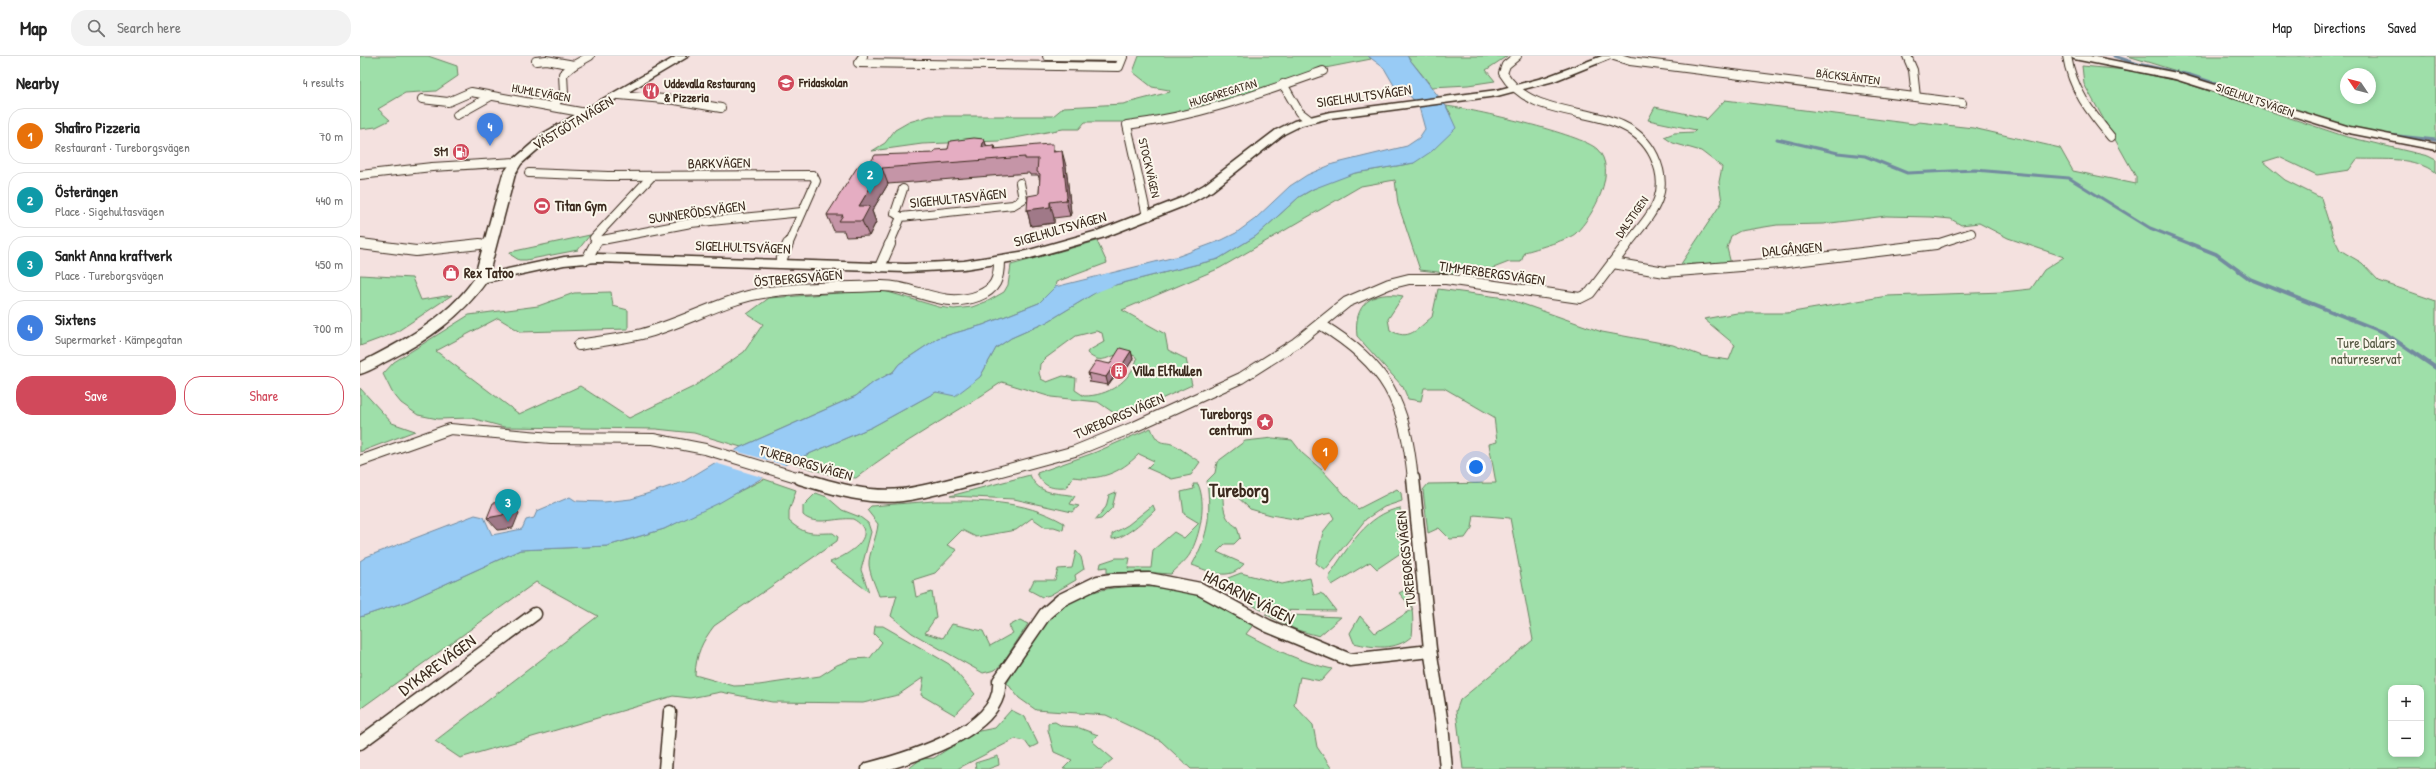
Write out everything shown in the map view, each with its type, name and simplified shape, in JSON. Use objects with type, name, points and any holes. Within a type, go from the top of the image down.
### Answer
[{"type":"street","points":[[552,106],[564,94],[560,78],[562,74],[590,56]]},
{"type":"street","name":"VÄSTGÖTAVÄGEN","points":[[360,369],[392,352],[447,317],[467,301],[481,279],[509,174],[516,162],[543,138],[684,56]]},
{"type":"street","points":[[863,56],[858,63],[1119,67],[1123,57],[1047,56]]},
{"type":"street","points":[[973,65],[979,56]]},
{"type":"street","points":[[985,65],[991,56]]},
{"type":"street","points":[[1516,89],[1503,73],[1503,67],[1507,62],[1517,56]]},
{"type":"street","name":"SIGELHULTSVÄGEN","points":[[481,279],[564,261],[587,259],[780,263],[880,267],[936,267],[999,261],[1053,249],[1149,216],[1204,191],[1280,132],[1308,119],[1463,98],[1516,89],[1550,79],[1612,56]]},
{"type":"street","name":"BÄCKSLÄNTEN","points":[[1612,56],[1630,61],[1962,103]]},
{"type":"street","points":[[1908,56],[1913,70],[1916,96]]},
{"type":"street","points":[[2068,56],[2071,76],[2083,103],[2111,137]]},
{"type":"street","name":"SIGELHULTSVÄGEN","points":[[2074,56],[2177,76],[2348,130],[2436,147]]},
{"type":"street","points":[[536,61],[546,60],[574,65]]},
{"type":"street","name":"HUGGAREGATAN","points":[[1127,125],[1166,120],[1235,103],[1283,84],[1323,71]]},
{"type":"street","points":[[1283,84],[1299,112],[1308,119]]},
{"type":"street","name":"DALSTIGEN","points":[[1516,89],[1526,98],[1539,104],[1622,124],[1642,136],[1656,158],[1662,178],[1663,192],[1655,208],[1590,294],[1576,298]]},
{"type":"street","name":"HUMLEVÄGEN","points":[[422,99],[448,102],[458,96],[471,92],[586,113]]},
{"type":"street","points":[[619,95],[675,100],[722,108]]},
{"type":"street","name":"HUMLEVÄGEN","points":[[457,115],[491,96]]},
{"type":"street","name":"STOCKVÄGEN","points":[[1127,125],[1146,212],[1149,216]]},
{"type":"street","points":[[360,175],[424,168],[516,162]]},
{"type":"street","name":"BARKVÄGEN","points":[[529,173],[652,176],[813,176],[816,181],[780,263]]},
{"type":"street","points":[[587,259],[597,241],[594,238],[652,176]]},
{"type":"street","name":"SIGEHULTASVÄGEN","points":[[903,189],[894,213],[901,217],[1013,205],[1023,199],[1020,183]]},
{"type":"street","name":"SUNNERÖDSVÄGEN","points":[[597,241],[691,223],[802,212]]},
{"type":"street","name":"SIGEHULTASVÄGEN","points":[[880,267],[901,217]]},
{"type":"street","name":"DALGÅNGEN","points":[[1613,263],[1665,272],[1779,263],[1930,246],[1971,233]]},
{"type":"street","points":[[360,244],[416,251],[491,243]]},
{"type":"street","name":"ÖSTBERGSVÄGEN","points":[[579,345],[642,334],[719,305],[768,292],[881,286],[901,288],[946,301],[965,301],[984,294],[996,285],[999,277],[999,261]]},
{"type":"street","name":"TIMMERBERGSVÄGEN","points":[[1320,324],[1347,302],[1366,292],[1409,279],[1460,280],[1576,298]]},
{"type":"street","name":"TUREBORGSVÄGEN","points":[[360,461],[438,432],[455,429],[550,438],[653,439],[705,449],[853,493],[886,496],[919,493],[1004,472],[1075,450],[1216,390],[1270,361],[1320,324],[1342,337],[1362,353],[1386,381],[1396,398],[1402,418],[1414,476],[1430,651],[1446,769]]},
{"type":"street","name":"HAGARNEVÄGEN","points":[[868,769],[908,759],[961,734],[994,707],[1000,692],[999,681],[1045,614],[1070,594],[1098,582],[1149,579],[1200,589],[1268,626],[1350,660],[1430,651]]},
{"type":"street","name":"DYKAREVÄGEN","points":[[360,743],[535,614]]},
{"type":"street","points":[[665,769],[670,712]]},
{"type":"green space","points":[[360,56],[428,56],[457,66],[458,76],[436,91],[405,93],[378,109],[390,120],[376,127],[360,129]]},
{"type":"green space","points":[[1139,56],[1368,56],[1371,59],[1315,70],[1234,100],[1165,117],[1123,122],[1085,122],[1079,129],[1063,129],[999,141],[922,144],[872,151],[885,143],[895,130],[909,122],[930,116],[1053,116],[1064,107],[1123,104],[1170,92],[1169,90],[1152,87],[1133,72]]},
{"type":"green space","points":[[1407,56],[1507,56],[1486,70],[1495,81],[1468,85],[1432,87]]},
{"type":"green space","points":[[2128,56],[2436,56],[2436,141],[2383,135],[2327,122],[2261,97]]},
{"type":"green space","name":"Ture Dalars naturreservat","points":[[2082,66],[2126,70],[2179,81],[2344,136],[2428,156],[2436,160],[2436,173],[2408,161],[2388,159],[2357,159],[2349,170],[2317,175],[2279,157],[2263,162],[2285,180],[2321,198],[2333,236],[2340,250],[2362,263],[2379,281],[2436,301],[2436,769],[1463,769],[1456,711],[1460,700],[1533,640],[1510,518],[1474,515],[1472,528],[1465,538],[1450,539],[1439,528],[1428,533],[1423,490],[1428,484],[1496,483],[1489,444],[1497,442],[1494,417],[1444,388],[1424,388],[1421,401],[1408,399],[1403,387],[1357,336],[1358,315],[1367,302],[1382,295],[1403,296],[1388,319],[1390,330],[1402,335],[1417,330],[1432,317],[1438,289],[1506,298],[1602,332],[1673,345],[1702,356],[1729,360],[1735,345],[1704,319],[1737,313],[1787,313],[1887,296],[2003,292],[2031,289],[2044,270],[2064,257],[2008,238],[1979,223],[1961,225],[1951,219],[1886,216],[1823,224],[1777,225],[1740,231],[1731,236],[1727,248],[1731,264],[1681,264],[1722,202],[1719,182],[1722,167],[1701,151],[1673,143],[1664,137],[1674,133],[1694,132],[1696,130],[1648,120],[1655,107],[1706,118],[1706,120],[1725,100],[1914,124],[1919,122],[1973,128],[2060,148],[2073,171],[2136,184],[2136,177],[2084,84]]},
{"type":"green space","points":[[1446,106],[1525,123],[1570,136],[1597,149],[1603,158],[1605,180],[1590,216],[1576,233],[1560,241],[1525,252],[1521,262],[1509,262],[1491,269],[1470,265],[1455,274],[1420,270],[1398,204],[1395,180],[1361,186],[1220,268],[1122,310],[1165,334],[1168,350],[1186,359],[1192,385],[1159,400],[1114,413],[1098,402],[1051,397],[1002,382],[891,452],[856,478],[834,476],[790,462],[872,427],[936,392],[980,377],[996,348],[1011,338],[1047,322],[1103,288],[1218,259],[1256,236],[1299,197],[1324,183],[1355,173],[1414,163],[1451,114]],"holes":[[[1096,331],[1102,333],[1104,342],[1087,353],[1092,357],[1097,359],[1105,359],[1124,354],[1135,356],[1137,359],[1129,374],[1117,386],[1101,393],[1084,396],[1075,390],[1076,378],[1063,376],[1047,382],[1041,379],[1039,373],[1040,364],[1046,358],[1076,336]]]},
{"type":"green space","points":[[590,235],[578,250],[526,260],[519,260],[511,255],[510,252]]},
{"type":"green space","points":[[1097,241],[1107,263],[1056,282],[1055,287],[1039,303],[983,325],[938,338],[899,364],[893,372],[874,382],[856,396],[741,447],[694,433],[656,429],[504,427],[471,418],[438,419],[418,415],[401,403],[392,392],[383,374],[394,362],[469,315],[538,306],[574,293],[611,292],[613,306],[628,310],[628,329],[521,332],[498,318],[436,351],[519,414],[580,386],[629,418],[693,387],[744,352],[763,324],[747,314],[769,298],[881,290],[939,307],[954,309],[972,307],[988,301],[1004,292],[1008,285],[1011,265]]},
{"type":"green space","points":[[360,275],[412,278],[421,300],[452,295],[395,333],[360,346]]},
{"type":"green space","points":[[360,388],[392,423],[415,431],[360,452]]},
{"type":"green space","points":[[1151,428],[1157,439],[1178,447],[1200,462],[1191,475],[1172,479],[1147,468],[1154,461],[1139,454],[1132,461],[1117,471],[1109,474],[1092,478],[1073,477],[1066,488],[1048,486],[1039,478],[1037,473],[1096,452]]},
{"type":"green space","points":[[1273,438],[1292,440],[1302,453],[1322,470],[1358,509],[1397,489],[1401,493],[1402,501],[1384,507],[1366,519],[1325,570],[1316,563],[1323,532],[1334,518],[1331,513],[1300,520],[1271,515],[1250,509],[1229,489],[1223,494],[1224,509],[1229,521],[1237,527],[1240,538],[1234,544],[1225,544],[1217,552],[1244,564],[1232,573],[1226,574],[1213,573],[1192,565],[1198,554],[1205,534],[1209,504],[1207,481],[1215,473],[1217,462],[1245,441]]},
{"type":"green space","points":[[1030,475],[1038,487],[1043,490],[1075,496],[1070,504],[1079,506],[1072,512],[1014,499],[950,496]]},
{"type":"green space","points":[[764,479],[796,490],[789,511],[789,521],[800,529],[810,533],[833,533],[838,537],[837,541],[714,626],[700,649],[695,675],[734,686],[759,685],[820,676],[837,665],[852,659],[870,658],[882,642],[874,634],[875,626],[883,626],[949,664],[975,694],[955,715],[921,695],[924,677],[898,695],[863,703],[772,702],[721,692],[690,698],[673,696],[460,758],[435,741],[598,616],[536,582],[360,709],[360,617],[408,601],[520,550],[607,546],[664,529]]},
{"type":"green space","points":[[1193,484],[1198,484],[1202,501],[1201,519],[1197,538],[1190,554],[1171,574],[1142,572],[1107,573],[1107,567],[1100,568],[1101,563],[1116,558],[1130,558],[1128,568],[1151,568],[1153,550],[1174,532],[1184,538],[1199,523],[1184,514],[1181,492],[1194,489]]},
{"type":"green space","points":[[1116,492],[1112,508],[1101,519],[1095,520],[1106,507],[1109,495]]},
{"type":"green space","points":[[816,493],[827,497],[842,510],[860,517],[868,523],[871,532],[861,570],[869,592],[830,562],[845,555],[859,544],[863,538],[864,532],[861,525],[853,519],[820,521],[808,519],[803,515],[803,506]]},
{"type":"green space","points":[[934,501],[968,501],[1017,505],[1033,509],[1064,523],[1063,530],[1054,527],[1045,527],[1032,518],[1016,530],[976,537],[962,530],[947,545],[957,550],[935,573],[913,580],[916,597],[932,592],[936,617],[925,633],[943,638],[952,624],[983,631],[990,646],[1013,633],[1009,626],[1020,620],[1028,624],[1002,664],[995,670],[983,673],[912,633],[891,616],[897,595],[879,596],[873,581],[869,561],[878,524],[867,510],[871,506]]},
{"type":"green space","points":[[1153,505],[1155,510],[1141,523],[1123,536],[1112,539],[1112,534],[1128,525]]},
{"type":"green space","points":[[1400,508],[1405,550],[1377,569],[1370,562],[1332,585],[1329,580],[1330,574],[1351,543],[1378,517],[1388,511]]},
{"type":"green space","points":[[1076,551],[1081,557],[1084,569],[1075,575],[1076,580],[1050,595],[1042,597],[1029,590],[1034,580],[1055,580],[1058,569],[1072,568]]},
{"type":"green space","points":[[1241,573],[1282,584],[1310,578],[1314,595],[1320,593],[1324,595],[1336,611],[1261,610],[1222,588],[1228,578]]},
{"type":"green space","points":[[1136,586],[1185,592],[1211,601],[1238,615],[1253,625],[1246,634],[1267,645],[1309,663],[1332,669],[1321,681],[1300,677],[1294,705],[1313,725],[1317,747],[1332,769],[1191,769],[1161,741],[1106,715],[1036,710],[1019,698],[1007,683],[1032,642],[1055,612],[1069,602],[1087,594],[1109,589]]},
{"type":"green space","points":[[1409,588],[1411,600],[1412,608],[1399,593]]},
{"type":"green space","points":[[1412,610],[1412,636],[1406,641],[1384,647],[1354,643],[1350,633],[1360,616],[1375,633]]},
{"type":"green space","points":[[1265,614],[1341,617],[1319,636],[1297,630]]},
{"type":"green space","points":[[1011,710],[1025,717],[1038,744],[1030,748],[1025,741],[1015,739],[957,769],[908,769],[921,759],[934,758],[974,732],[995,728]]},
{"type":"green space","points":[[1055,722],[1062,726],[1077,727],[1098,735],[1092,741],[1113,759],[1101,769],[1063,769],[1072,760],[1054,752],[1048,730],[1048,723]]},
{"type":"green space","points":[[998,756],[999,765],[988,769],[976,769],[975,763]]},
{"type":"water","points":[[1368,56],[1407,56],[1446,106],[1456,128],[1432,151],[1414,163],[1355,173],[1313,189],[1299,197],[1256,236],[1218,259],[1103,288],[1047,322],[1011,338],[996,348],[980,377],[955,396],[936,392],[872,427],[790,462],[719,503],[664,529],[607,546],[520,550],[408,601],[360,617],[360,561],[366,557],[475,515],[484,517],[492,535],[522,529],[526,520],[534,518],[537,511],[570,497],[576,501],[604,502],[631,499],[683,482],[741,447],[856,396],[874,382],[893,372],[899,364],[938,338],[983,325],[1039,303],[1055,287],[1179,256],[1222,240],[1236,233],[1255,219],[1290,186],[1307,175],[1333,164],[1407,146],[1419,138],[1425,129],[1419,107],[1411,97],[1395,87],[1384,68]]},
{"type":"pier","points":[[732,450],[788,466],[768,479],[712,462]]},
{"type":"building","points":[[974,138],[984,139],[982,147],[995,146],[994,149],[1053,144],[1053,152],[1062,151],[1067,197],[1066,200],[1050,202],[1050,207],[1027,210],[1028,196],[1039,194],[1040,174],[1037,172],[1038,159],[1025,159],[1025,157],[882,168],[859,206],[870,206],[862,221],[839,221],[843,215],[827,215],[856,169],[861,163],[870,163],[875,155],[934,153],[935,150],[948,149],[950,141]]},
{"type":"building","points":[[1120,348],[1131,351],[1119,370],[1112,368],[1106,377],[1088,373],[1096,361],[1110,364]]},
{"type":"building","points":[[508,501],[503,515],[487,518],[493,503]]},
{"type":"waterway","points":[[2114,56],[2138,64],[2190,75],[2292,109]]},
{"type":"waterway","points":[[2389,135],[2436,140]]},
{"type":"waterway","points":[[1777,139],[1838,153],[1865,156],[1907,173],[1975,170],[2069,178],[2150,228],[2193,245]]},
{"type":"waterway","points":[[2191,244],[2216,254],[2250,279],[2383,332],[2436,368]]},
{"type":"waterway","points":[[1034,317],[1084,289],[1108,280]]},
{"type":"place","name":"Fridaskolan","points":[[786,83]]},
{"type":"place","name":"Uddevalla Restaurang & Pizzeria","points":[[651,91]]},
{"type":"place","name":"Sixtens","points":[[490,146]]},
{"type":"place","name":"St1","points":[[461,152]]},
{"type":"place","name":"Österängen","points":[[870,194]]},
{"type":"place","name":"Titan Gym","points":[[542,206]]},
{"type":"place","name":"Rex Tatoo","points":[[451,273]]},
{"type":"place","name":"Villa Elfkullen","points":[[1119,371]]},
{"type":"place","name":"Tureborgs centrum","points":[[1265,422]]},
{"type":"place","name":"Shafiro Pizzeria","points":[[1325,471]]},
{"type":"place","name":"Sankt Anna kraftverk","points":[[508,522]]},
{"type":"district","name":"Tureborg","points":[[1239,491]]}]
